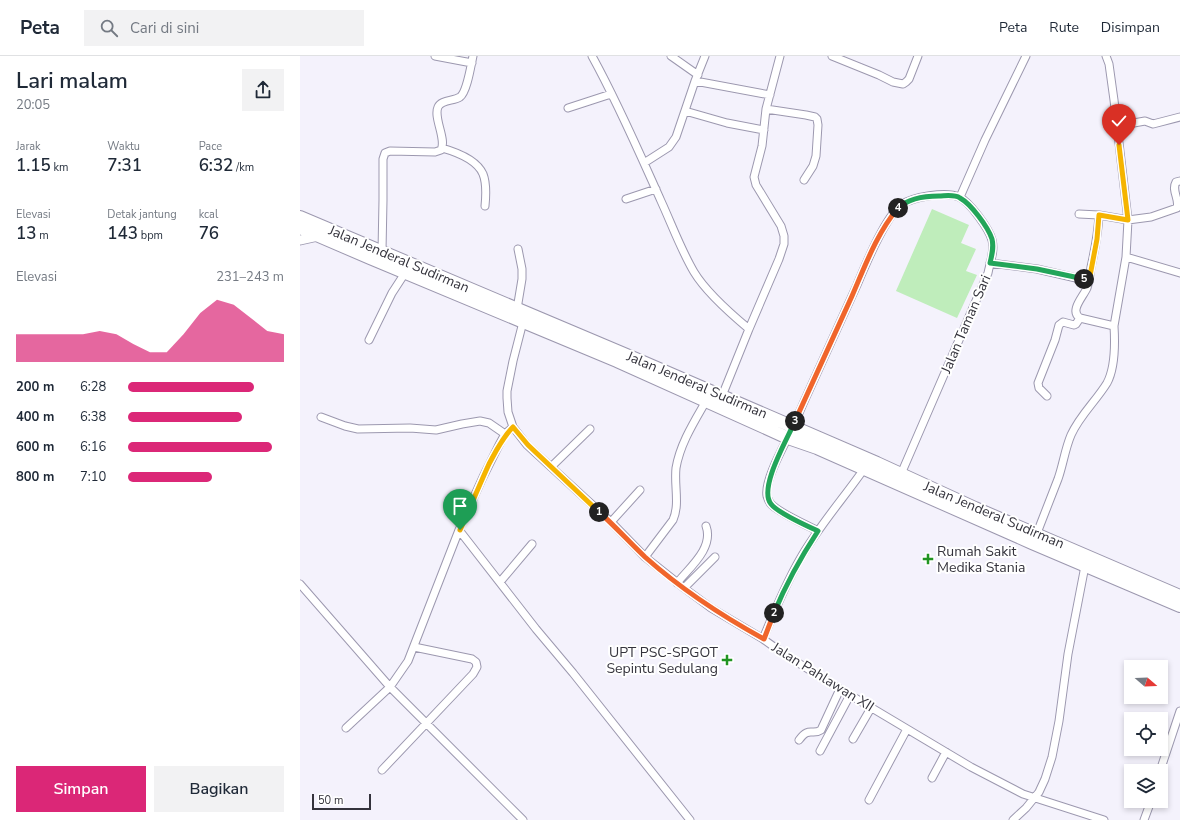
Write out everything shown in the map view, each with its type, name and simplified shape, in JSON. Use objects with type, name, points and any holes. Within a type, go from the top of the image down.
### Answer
[{"type":"highway","name":"Jalan Jenderal Sudirman","points":[[300,218],[406,273],[517,309],[722,396],[817,448],[1085,566],[1180,606]]},
{"type":"highway","name":"Jalan Jenderal Sudirman","points":[[300,228],[470,295],[523,322],[617,361],[706,401],[901,474],[1180,596]]},
{"type":"main road","points":[[300,240],[318,236]]},
{"type":"street","points":[[435,56],[472,60],[462,95],[458,98],[444,102],[438,107],[437,111],[442,148]]},
{"type":"street","points":[[592,56],[644,163],[680,246],[695,273],[707,289],[749,329]]},
{"type":"street","points":[[671,56],[696,78],[770,95]]},
{"type":"street","points":[[644,163],[669,147],[676,137],[705,56]]},
{"type":"street","points":[[722,396],[784,244],[784,236],[781,226],[755,182],[755,174],[762,146],[766,108],[780,56]]},
{"type":"street","points":[[832,56],[893,82],[903,84],[909,79],[918,56]]},
{"type":"street","points":[[818,531],[799,522],[775,507],[768,500],[767,490],[770,478],[790,432],[867,262],[891,217],[899,206],[907,201],[919,197],[949,195],[960,197],[985,140],[1026,56]]},
{"type":"street","points":[[1037,533],[1058,479],[1070,437],[1075,426],[1107,382],[1114,358],[1114,326],[1126,257],[1128,220],[1109,64],[1106,56]]},
{"type":"street","points":[[568,108],[611,94]]},
{"type":"street","points":[[766,108],[806,115],[817,119],[816,156],[813,166],[804,180]]},
{"type":"street","points":[[685,111],[728,123],[764,130]]},
{"type":"street","points":[[1117,126],[1146,121],[1153,124],[1180,117]]},
{"type":"street","points":[[442,148],[471,161],[484,175],[486,206]]},
{"type":"street","points":[[376,257],[383,200],[383,159],[385,153],[390,151],[435,152],[442,148]]},
{"type":"street","points":[[1079,214],[1099,215],[1128,220],[1151,217],[1177,208],[1179,203],[1174,187],[1176,182],[1180,181]]},
{"type":"street","points":[[626,199],[656,189]]},
{"type":"street","name":"Jalan Taman Sari","points":[[901,474],[988,273],[993,248],[992,239],[983,222],[974,210],[960,197]]},
{"type":"street","points":[[1099,215],[1097,239],[1089,281],[1075,312],[1080,318],[1114,326]]},
{"type":"street","points":[[517,309],[522,279],[522,269],[518,249]]},
{"type":"street","points":[[1126,257],[1180,273]]},
{"type":"street","points":[[990,263],[1037,269],[1089,281]]},
{"type":"street","points":[[368,340],[392,293],[406,273]]},
{"type":"street","points":[[1047,396],[1039,387],[1038,383],[1055,340],[1059,325],[1063,322],[1074,325],[1080,318]]},
{"type":"street","name":"Jalan Pahlawan XII","points":[[523,322],[513,360],[506,398],[508,412],[513,427],[528,445],[611,522],[645,557],[711,608],[764,639],[784,654],[871,708],[993,779],[1034,799],[1104,820]]},
{"type":"street","points":[[645,557],[673,520],[676,508],[676,475],[679,454],[690,429],[706,401]]},
{"type":"street","points":[[321,417],[345,426],[358,428],[405,428],[436,430],[480,421],[489,423],[505,434]]},
{"type":"street","points":[[346,728],[390,687],[408,661],[460,530],[483,477],[505,434],[513,427]]},
{"type":"street","points":[[551,467],[590,429]]},
{"type":"street","points":[[764,639],[782,594],[800,558],[864,469]]},
{"type":"street","points":[[611,522],[640,490]]},
{"type":"street","points":[[677,583],[706,547],[708,540],[706,526]]},
{"type":"street","points":[[460,530],[536,629],[690,820]]},
{"type":"street","points":[[500,582],[532,544]]},
{"type":"street","points":[[684,588],[715,557]]},
{"type":"street","points":[[1013,820],[1034,799],[1042,786],[1052,757],[1062,701],[1068,654],[1085,566]]},
{"type":"street","points":[[300,584],[390,687],[523,820]]},
{"type":"street","points":[[382,770],[474,674],[477,667],[477,663],[472,659],[414,647]]},
{"type":"street","points":[[799,740],[805,733],[818,732],[821,730],[840,689]]},
{"type":"street","points":[[820,751],[850,695]]},
{"type":"street","points":[[853,739],[871,708]]},
{"type":"street","points":[[1162,764],[1180,711]]},
{"type":"street","points":[[869,800],[906,729]]},
{"type":"street","points":[[932,778],[946,752]]},
{"type":"street","points":[[1144,820],[1148,808]]},
{"type":"green space","points":[[932,209],[969,225],[961,243],[976,249],[966,271],[977,275],[957,318],[896,291]]},
{"type":"place","name":"Rumah Sakit Medika Stania","points":[[928,559]]},
{"type":"place","name":"UPT PSC-SPGOT Sepintu Sedulang","points":[[727,660]]},
{"type":"route","points":[[460,530],[499,445],[505,434],[513,427],[528,445],[611,522],[645,557],[711,608],[739,626],[764,639],[782,594],[800,558],[818,531],[799,522],[772,505],[768,497],[767,490],[770,478],[867,262],[891,217],[899,206],[907,201],[919,197],[949,195],[960,197],[974,210],[983,222],[992,239],[993,248],[990,263],[1037,269],[1089,281],[1097,239],[1099,215],[1128,220],[1119,145]]}]
